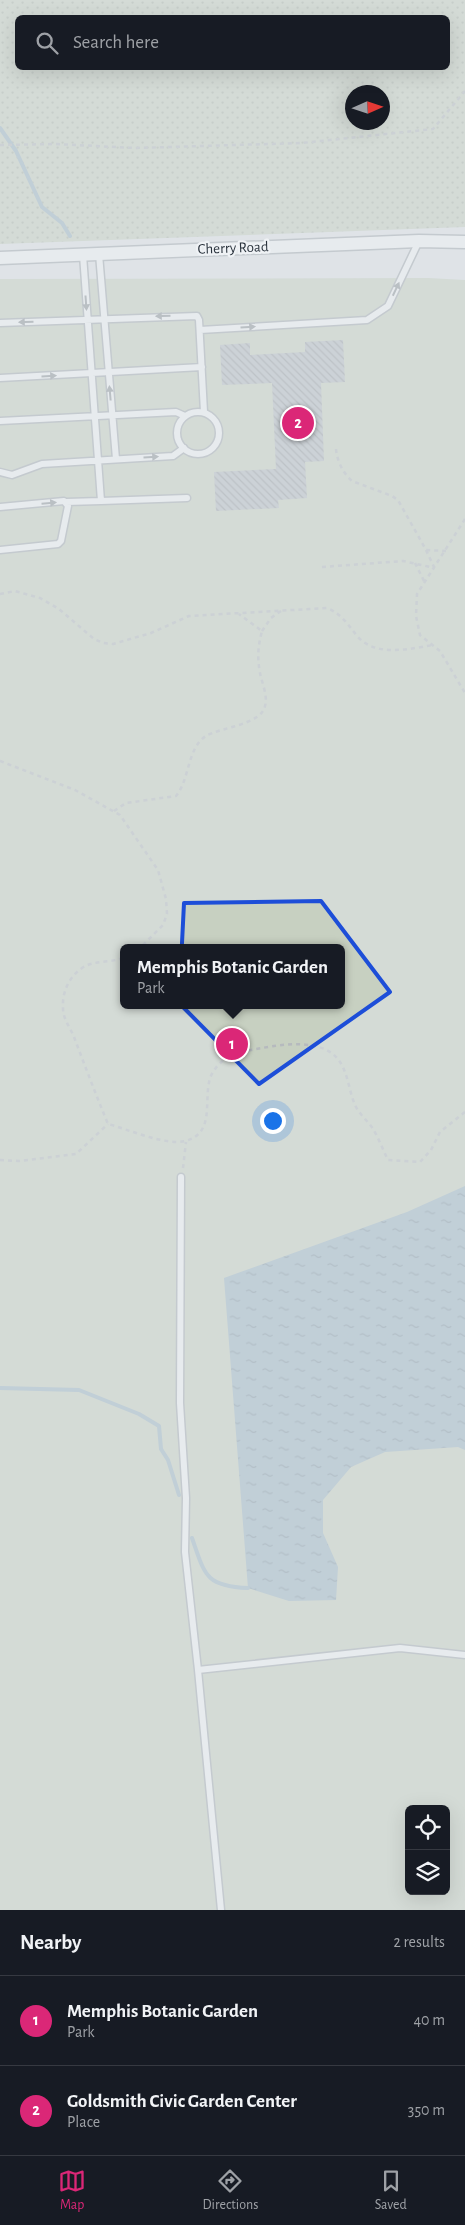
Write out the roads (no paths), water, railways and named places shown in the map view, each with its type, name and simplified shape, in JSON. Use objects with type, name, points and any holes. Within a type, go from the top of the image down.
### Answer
[{"type":"street","name":"Cherry Road","points":[[0,258],[419,241],[465,242]]},
{"type":"lane","points":[[200,330],[366,320],[388,306],[419,241]]},
{"type":"lane","points":[[82,254],[101,501]]},
{"type":"lane","points":[[98,254],[116,459]]},
{"type":"lane","points":[[0,323],[197,316],[200,330],[204,412]]},
{"type":"lane","points":[[0,378],[202,368]]},
{"type":"lane","points":[[0,421],[176,412],[185,416]]},
{"type":"lane","points":[[192,412],[204,412],[217,423],[219,437],[211,449],[198,454],[184,448],[177,439],[176,432],[178,425],[185,416],[192,412]]},
{"type":"lane","points":[[0,472],[12,475],[42,464],[173,456],[184,448]]},
{"type":"lane","points":[[0,507],[66,502],[187,498]]},
{"type":"lane","points":[[0,550],[58,544],[67,516],[68,506],[66,502]]},
{"type":"lane","points":[[182,1177],[180,1403],[186,1498],[185,1552],[221,1910]]},
{"type":"lane","points":[[198,1670],[400,1648],[465,1655]]},
{"type":"water","points":[[465,1186],[465,1450],[458,1447],[385,1452],[351,1467],[323,1500],[323,1533],[338,1567],[336,1600],[289,1601],[248,1588],[224,1278],[407,1212]]},
{"type":"waterway","points":[[0,128],[16,151],[42,207],[62,223],[70,236]]},
{"type":"waterway","points":[[0,1388],[79,1390],[139,1414],[159,1426],[161,1449],[168,1460],[179,1495]]},
{"type":"waterway","points":[[192,1538],[204,1570],[209,1576],[223,1585],[248,1588]]},
{"type":"place","name":"Goldsmith Civic Garden Center","points":[[298,423]]},
{"type":"place","name":"Memphis Botanic Garden","points":[[232,1044]]}]
